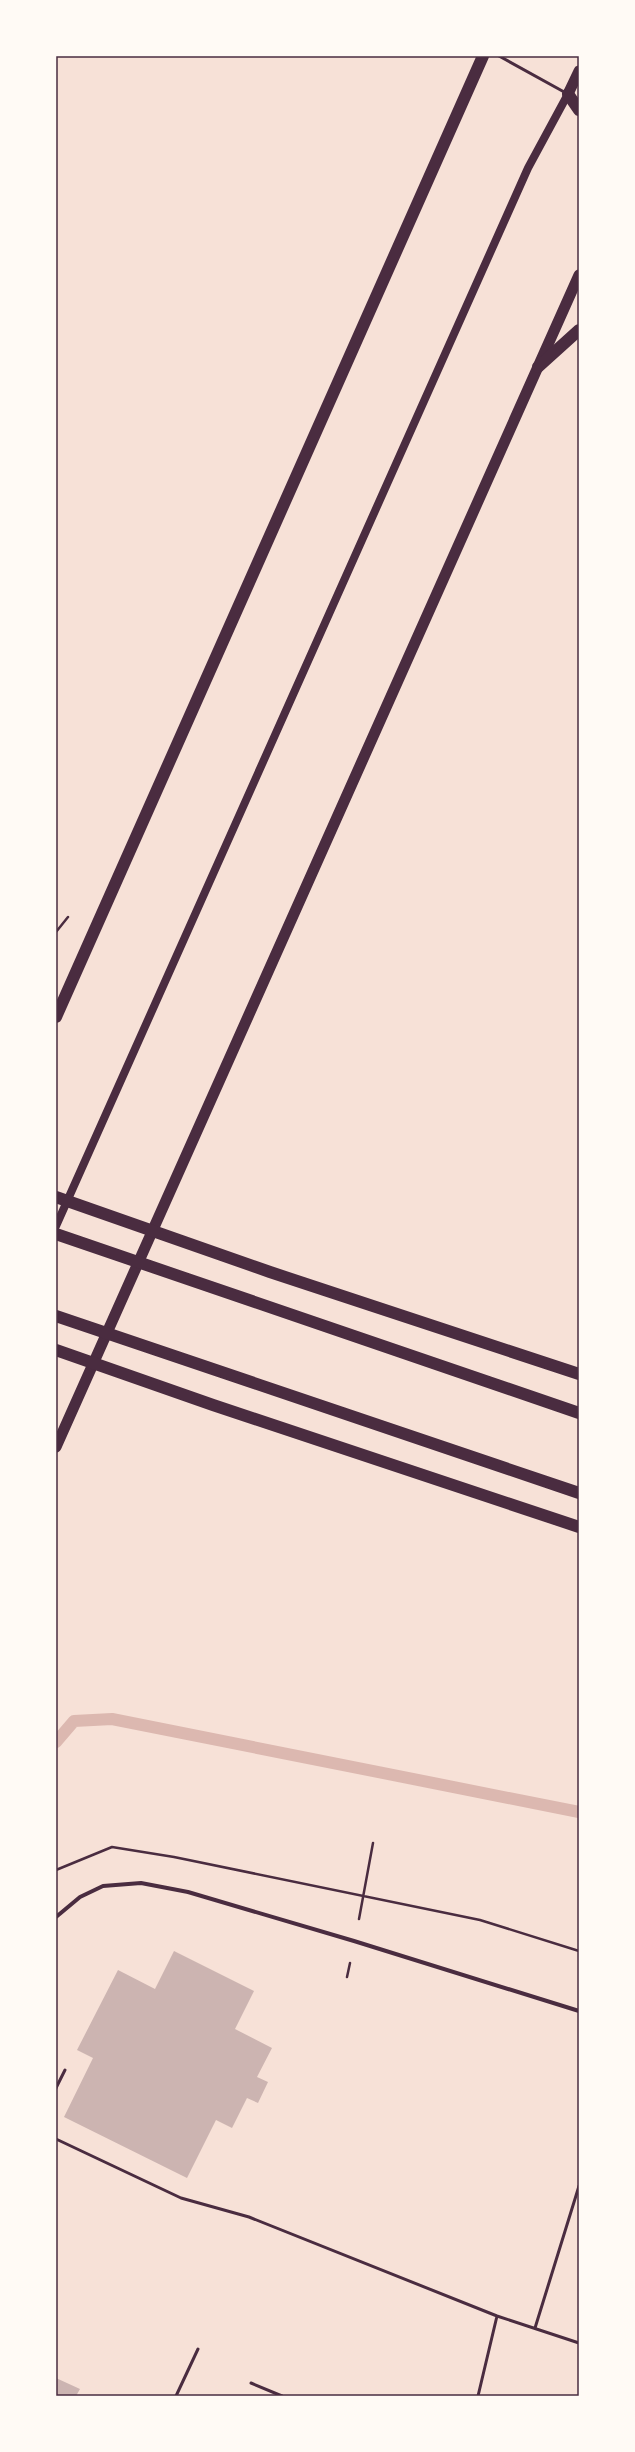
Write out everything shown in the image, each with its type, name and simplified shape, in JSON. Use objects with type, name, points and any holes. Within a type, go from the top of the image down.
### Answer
[{"type":"highway","points":[[56,1017],[483,56]]},
{"type":"highway","points":[[579,71],[574,94],[579,110]]},
{"type":"highway","points":[[56,1447],[579,275]]},
{"type":"highway","points":[[538,367],[579,330]]},
{"type":"highway","points":[[56,1197],[270,1272],[579,1374]]},
{"type":"highway","points":[[56,1234],[579,1413]]},
{"type":"highway","points":[[56,1316],[579,1494]]},
{"type":"highway","points":[[56,1350],[213,1405],[579,1527]]},
{"type":"main road","points":[[56,1226],[528,168],[574,94]]},
{"type":"street","points":[[56,1917],[80,1897],[103,1886],[141,1883],[188,1892],[354,1941],[579,2011]]},
{"type":"lane","points":[[499,56],[574,94]]},
{"type":"lane","points":[[56,2088],[65,2070]]},
{"type":"lane","points":[[56,2139],[181,2198],[249,2217],[497,2316],[579,2343]]},
{"type":"lane","points":[[535,2328],[579,2186]]},
{"type":"lane","points":[[478,2396],[497,2316]]},
{"type":"lane","points":[[176,2396],[198,2349]]},
{"type":"lane","points":[[250,2383],[282,2396]]},
{"type":"path","points":[[347,1977],[374,1843]]},
{"type":"path","points":[[56,1870],[112,1847],[174,1857],[480,1920],[579,1951]]},
{"type":"building","points":[[174,1951],[254,1991],[235,2029],[272,2048],[257,2077],[268,2082],[258,2103],[247,2098],[232,2128],[216,2120],[187,2178],[64,2117],[93,2058],[77,2050],[118,1970],[155,1989]]},
{"type":"building","points":[[56,2378],[80,2389],[76,2396],[56,2396]]},
{"type":"waterway","points":[[56,1742],[74,1721],[112,1719],[579,1812]]}]
